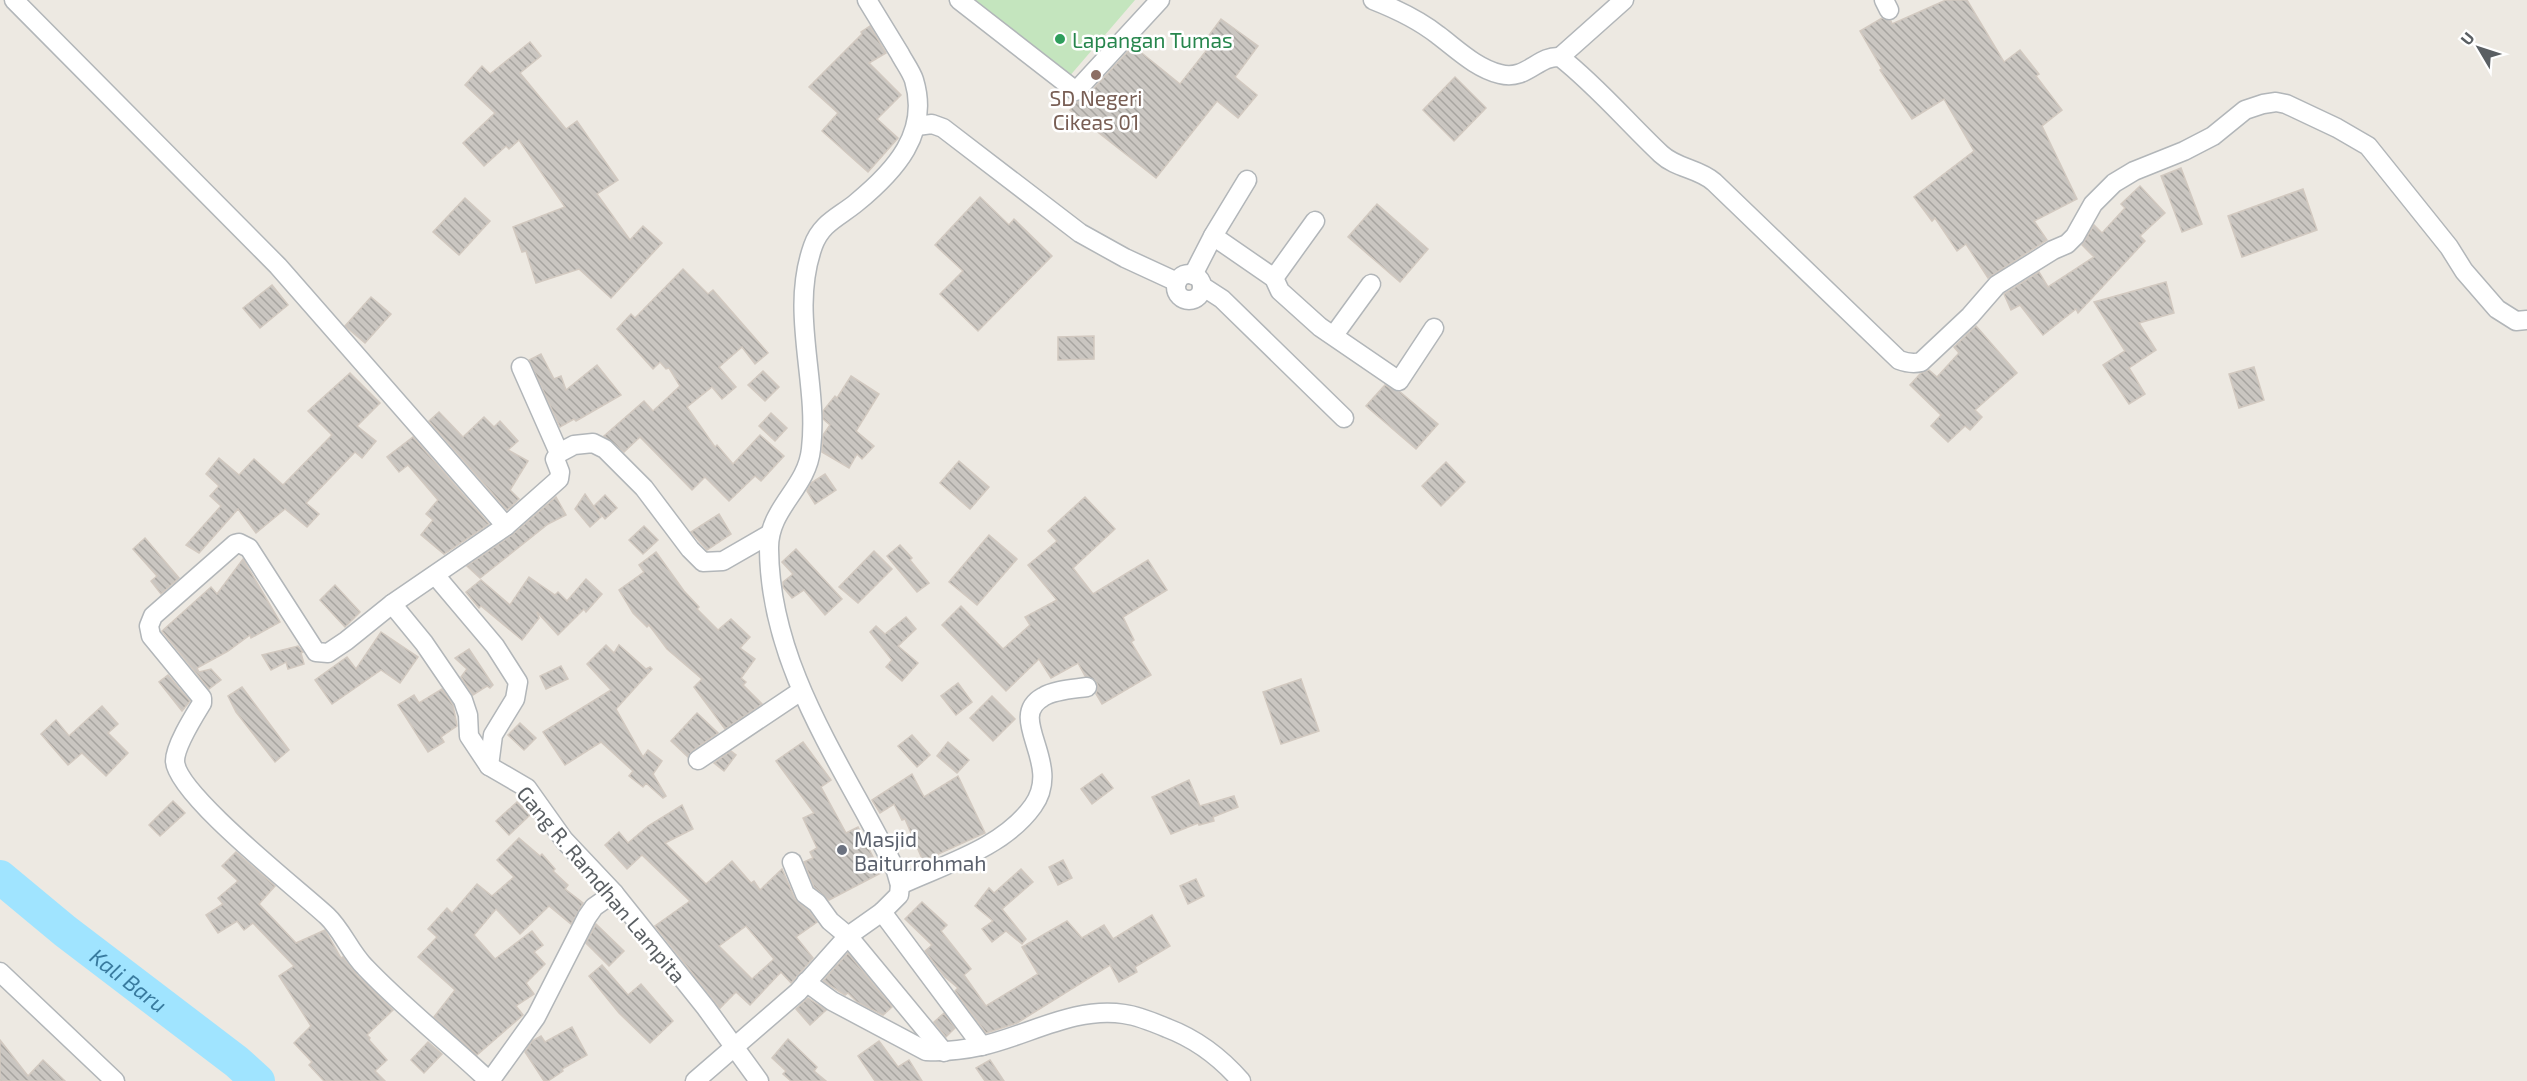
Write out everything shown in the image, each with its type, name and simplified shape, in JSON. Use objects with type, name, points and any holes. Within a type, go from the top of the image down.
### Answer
[{"type":"street","points":[[14,0],[278,266],[506,526]]},
{"type":"street","points":[[695,1081],[798,992],[848,936],[882,912],[899,895],[900,885],[881,841],[801,692],[778,620],[768,549],[770,534],[780,509],[805,475],[811,450],[813,410],[802,320],[805,283],[813,245],[828,222],[855,204],[895,165],[917,126],[918,111],[914,77],[867,0]]},
{"type":"street","points":[[959,0],[1076,91],[1160,0]]},
{"type":"street","points":[[1374,0],[1395,9],[1437,34],[1465,57],[1500,75],[1514,76],[1527,72],[1546,60],[1560,57],[1624,0]]},
{"type":"street","points":[[1560,57],[1621,111],[1669,160],[1684,168],[1701,172],[1714,182],[1899,360],[1905,362],[1914,364],[1922,362],[1970,316],[1997,285],[2053,250],[2067,244],[2075,236],[2092,204],[2114,183],[2133,171],[2184,151],[2213,136],[2246,110],[2276,102],[2286,104],[2337,128],[2368,146],[2464,271],[2497,309],[2516,321],[2527,320]]},
{"type":"street","points":[[917,126],[932,124],[943,128],[1080,233],[1125,258],[1176,282],[1176,290],[1180,297],[1187,300],[1195,299],[1200,294],[1198,280],[1213,236],[1247,180]]},
{"type":"street","points":[[1274,278],[1315,221]]},
{"type":"street","points":[[1213,236],[1274,278],[1280,291],[1320,327],[1399,381],[1434,328]]},
{"type":"street","points":[[1198,280],[1222,299],[1344,418]]},
{"type":"street","points":[[1334,335],[1371,284]]},
{"type":"street","points":[[521,367],[559,453]]},
{"type":"street","points":[[614,893],[594,907],[587,917],[536,1017],[490,1081],[452,1046],[410,1013],[363,965],[329,918],[209,813],[180,775],[175,761],[180,744],[202,703],[201,698],[151,636],[149,626],[153,616],[235,544],[239,543],[249,548],[316,652],[328,652],[346,641],[392,604],[506,526],[560,479],[555,459],[559,453],[570,446],[589,442],[605,449],[644,488],[690,549],[703,562],[723,561],[770,534]]},
{"type":"street","points":[[435,575],[495,646],[518,682],[515,699],[493,735],[489,766]]},
{"type":"street","name":"Gang R. Ramdhan Lampita","points":[[392,604],[424,643],[463,699],[468,716],[469,736],[489,766],[527,788],[564,840],[614,893],[759,1081]]},
{"type":"street","points":[[900,885],[985,846],[1002,835],[1033,806],[1044,783],[1042,761],[1029,726],[1028,714],[1034,704],[1044,696],[1087,687]]},
{"type":"street","points":[[698,760],[801,692]]},
{"type":"street","points":[[792,862],[805,894],[848,936],[944,1052]]},
{"type":"street","points":[[882,912],[982,1046]]},
{"type":"street","points":[[4,982],[116,1081]]},
{"type":"street","points":[[806,982],[832,1001],[926,1051],[944,1052],[982,1046],[1075,1018],[1106,1013],[1123,1014],[1180,1033],[1206,1048],[1228,1066],[1241,1081]]},
{"type":"green space","name":"Lapangan Tumas","points":[[971,0],[1135,0],[1068,78]]},
{"type":"building","points":[[1946,0],[1967,0],[2004,62],[2020,50],[2039,74],[2036,76],[2062,110],[2042,126],[2077,199],[2034,221],[2047,240],[1988,278],[1966,244],[1957,251],[1935,218],[1932,221],[1914,197],[1974,151],[1944,99],[1912,119],[1880,70],[1882,69],[1860,31],[1882,18],[1891,21],[1892,24]]},
{"type":"building","points":[[1221,19],[1258,46],[1235,77],[1257,95],[1238,118],[1217,101],[1156,178],[1070,110],[1076,102],[1084,99],[1133,46],[1180,84],[1210,46],[1204,42]]},
{"type":"building","points":[[870,26],[886,53],[869,63],[901,95],[877,119],[898,138],[868,172],[822,131],[838,113],[809,87],[862,34],[861,32]]},
{"type":"building","points":[[530,42],[541,56],[520,73],[566,129],[577,121],[618,180],[597,194],[630,240],[643,226],[662,243],[611,298],[579,269],[536,283],[526,251],[522,252],[513,227],[565,207],[519,140],[509,149],[506,146],[484,166],[463,143],[495,113],[465,85],[482,66],[490,74]]},
{"type":"building","points":[[1455,77],[1486,108],[1454,141],[1423,110]]},
{"type":"building","points":[[2181,168],[2202,224],[2182,232],[2161,176]]},
{"type":"building","points":[[2140,186],[2165,213],[2140,236],[2145,241],[2078,313],[2076,309],[2043,335],[2020,305],[2011,310],[2004,294],[2039,272],[2048,287],[2094,257],[2082,245],[2094,225],[2102,233],[2125,208],[2121,204]]},
{"type":"building","points":[[2303,189],[2317,230],[2242,257],[2228,216]]},
{"type":"building","points":[[980,197],[1009,225],[1014,219],[1052,256],[978,331],[940,294],[963,271],[935,245]]},
{"type":"building","points":[[465,198],[490,221],[459,255],[433,232]]},
{"type":"building","points":[[1377,204],[1428,249],[1400,282],[1348,237]]},
{"type":"building","points":[[683,269],[708,294],[713,290],[768,353],[755,364],[742,347],[719,367],[736,387],[722,399],[712,387],[687,407],[715,447],[717,445],[733,464],[760,435],[784,456],[761,481],[755,476],[729,501],[705,477],[692,490],[640,437],[624,452],[604,436],[644,401],[653,411],[680,386],[669,368],[666,369],[660,362],[653,369],[617,329],[631,314],[635,318]]},
{"type":"building","points":[[2166,282],[2174,313],[2139,323],[2156,350],[2129,368],[2145,394],[2129,404],[2103,365],[2125,351],[2094,302]]},
{"type":"building","points":[[272,285],[288,305],[260,328],[243,308]]},
{"type":"building","points":[[371,297],[391,314],[365,343],[345,326]]},
{"type":"building","points":[[1976,326],[2017,373],[1975,410],[1982,417],[1970,430],[1965,426],[1948,442],[1931,426],[1941,415],[1910,385],[1921,373],[1929,370],[1937,377],[1959,353],[1954,347]]},
{"type":"building","points":[[1094,336],[1094,359],[1058,360],[1058,337]]},
{"type":"building","points":[[541,354],[554,379],[561,376],[566,390],[597,365],[621,395],[576,421],[574,419],[560,427],[529,360]]},
{"type":"building","points":[[2254,367],[2264,400],[2239,408],[2229,374]]},
{"type":"building","points":[[763,371],[779,387],[765,401],[748,385]]},
{"type":"building","points":[[350,373],[380,403],[357,426],[376,441],[362,458],[355,452],[306,503],[319,514],[307,527],[285,509],[256,533],[238,509],[199,553],[186,545],[221,506],[210,496],[219,486],[206,474],[219,458],[239,475],[254,459],[283,485],[332,435],[308,411]]},
{"type":"building","points":[[851,376],[879,394],[856,431],[874,446],[862,459],[857,454],[849,468],[822,452],[823,435],[830,425],[823,419],[823,411],[835,396],[837,398]]},
{"type":"building","points":[[1385,385],[1400,392],[1438,424],[1416,449],[1366,406]]},
{"type":"building","points":[[439,412],[463,437],[484,417],[494,427],[500,421],[518,441],[508,450],[528,461],[510,490],[519,499],[507,510],[429,421]]},
{"type":"building","points":[[771,413],[787,428],[775,441],[759,426]]},
{"type":"building","points":[[413,437],[489,524],[444,554],[421,535],[433,520],[426,514],[438,500],[408,465],[399,472],[387,457]]},
{"type":"building","points":[[959,461],[989,487],[970,509],[940,483]]},
{"type":"building","points":[[1446,462],[1465,482],[1441,506],[1422,486]]},
{"type":"building","points":[[825,474],[836,490],[815,504],[807,491],[811,483]]},
{"type":"building","points":[[585,494],[601,517],[590,527],[575,509]]},
{"type":"building","points":[[605,495],[617,508],[605,519],[594,506]]},
{"type":"building","points":[[556,497],[566,515],[548,524],[480,578],[467,566],[512,535]]},
{"type":"building","points":[[1085,497],[1115,529],[1073,568],[1093,594],[1148,560],[1167,590],[1123,617],[1134,640],[1131,642],[1151,675],[1102,704],[1096,694],[1098,686],[1096,681],[1085,676],[1078,663],[1051,678],[1039,659],[1006,691],[942,625],[961,606],[1003,649],[1030,625],[1025,617],[1057,600],[1028,565],[1057,541],[1048,531]]},
{"type":"building","points":[[719,514],[731,534],[707,550],[691,532]]},
{"type":"building","points":[[644,526],[658,540],[643,554],[629,540]]},
{"type":"building","points":[[989,535],[1017,559],[977,605],[949,582]]},
{"type":"building","points":[[145,538],[179,578],[161,594],[151,581],[157,576],[133,549]]},
{"type":"building","points":[[900,545],[929,583],[917,592],[887,556]]},
{"type":"building","points":[[796,549],[842,599],[825,615],[804,590],[792,598],[783,587],[783,582],[793,574],[782,562]]},
{"type":"building","points":[[874,551],[892,569],[858,603],[839,587]]},
{"type":"building","points":[[656,552],[684,591],[699,607],[697,609],[718,630],[731,619],[750,637],[740,648],[755,659],[741,678],[746,682],[743,685],[762,704],[725,729],[694,687],[702,679],[667,649],[649,625],[647,627],[633,613],[619,590],[644,572],[639,565]]},
{"type":"building","points":[[243,559],[280,622],[251,638],[250,635],[228,651],[197,668],[199,672],[211,669],[221,680],[209,689],[162,631],[211,587],[217,594]]},
{"type":"building","points":[[529,577],[555,595],[558,592],[567,601],[586,579],[602,594],[586,612],[584,609],[558,635],[537,612],[539,618],[522,640],[481,606],[479,608],[466,592],[481,580],[510,605]]},
{"type":"building","points":[[335,585],[360,612],[345,627],[320,600]]},
{"type":"building","points":[[906,617],[916,629],[898,646],[918,663],[902,681],[886,667],[892,660],[870,632],[876,626],[885,634]]},
{"type":"building","points":[[381,632],[418,657],[400,683],[381,670],[332,704],[315,680],[347,657],[356,669]]},
{"type":"building","points":[[606,645],[614,653],[619,645],[646,669],[650,667],[652,669],[616,709],[643,757],[648,750],[662,761],[653,774],[666,796],[663,798],[646,783],[643,787],[629,776],[633,771],[601,742],[565,765],[543,732],[611,690],[587,664]]},
{"type":"building","points":[[298,646],[303,652],[301,653],[304,664],[288,669],[286,662],[271,670],[262,655]]},
{"type":"building","points":[[469,649],[493,685],[473,695],[461,677],[467,669],[455,658]]},
{"type":"building","points":[[561,666],[568,679],[546,689],[540,676]]},
{"type":"building","points":[[168,675],[190,701],[182,711],[159,682]]},
{"type":"building","points":[[1301,679],[1319,731],[1281,744],[1263,692]]},
{"type":"building","points":[[958,683],[972,702],[956,715],[941,696]]},
{"type":"building","points":[[242,687],[289,750],[275,762],[236,712],[228,696]]},
{"type":"building","points":[[442,689],[453,705],[457,726],[441,737],[444,742],[428,752],[398,705],[414,695],[419,703]]},
{"type":"building","points":[[992,696],[1015,719],[993,741],[970,718]]},
{"type":"building","points":[[102,706],[118,724],[108,733],[128,753],[106,776],[82,753],[68,765],[41,734],[56,720],[69,736]]},
{"type":"building","points":[[697,713],[718,733],[692,751],[688,757],[671,741]]},
{"type":"building","points":[[520,723],[536,738],[524,750],[508,735]]},
{"type":"building","points":[[912,735],[930,755],[917,767],[898,746]]},
{"type":"building","name":"Masjid Baiturrohmah","points":[[803,742],[831,780],[821,787],[846,833],[858,827],[881,873],[829,900],[814,887],[804,862],[813,858],[810,852],[817,848],[803,818],[814,813],[776,761]]},
{"type":"building","points":[[948,742],[969,760],[957,773],[937,756]]},
{"type":"building","points":[[731,751],[736,755],[724,771],[714,763]]},
{"type":"building","points":[[912,774],[924,797],[958,776],[985,833],[923,861],[905,819],[902,820],[894,804],[880,813],[872,800]]},
{"type":"building","points":[[1102,774],[1113,788],[1092,804],[1081,789]]},
{"type":"building","points":[[1189,780],[1200,806],[1234,796],[1238,807],[1213,817],[1214,821],[1199,825],[1198,823],[1171,834],[1152,797]]},
{"type":"building","points":[[173,801],[185,813],[160,836],[149,825]]},
{"type":"building","points":[[517,802],[530,815],[509,835],[496,821]]},
{"type":"building","points":[[682,805],[693,829],[665,843],[706,884],[732,861],[751,883],[754,881],[760,890],[782,869],[795,899],[809,911],[817,922],[796,937],[813,958],[791,983],[781,972],[750,1005],[736,992],[720,1008],[655,926],[690,901],[642,855],[627,869],[605,845],[619,832],[628,843],[648,826]],"holes":[[[746,926],[774,959],[752,979],[719,946]]]},
{"type":"building","points":[[519,838],[540,856],[542,854],[555,869],[553,871],[568,885],[565,889],[583,903],[571,924],[549,906],[520,934],[496,909],[474,935],[495,959],[532,931],[543,945],[534,952],[545,964],[526,983],[534,994],[516,1006],[523,1015],[477,1055],[434,1017],[455,990],[418,957],[437,937],[428,929],[447,908],[452,913],[477,884],[492,896],[514,877],[497,860]]},
{"type":"building","points":[[236,852],[275,886],[259,904],[296,943],[325,930],[341,958],[343,957],[357,975],[393,1010],[367,1035],[387,1060],[375,1071],[385,1081],[324,1081],[309,1065],[312,1062],[294,1043],[311,1026],[279,976],[294,966],[253,923],[244,930],[237,921],[218,933],[206,915],[223,904],[218,898],[238,881],[222,866]]},
{"type":"building","points":[[1063,860],[1072,878],[1058,885],[1049,867]]},
{"type":"building","points":[[1021,869],[1033,882],[1002,909],[1026,939],[1022,944],[1006,931],[992,942],[982,929],[993,921],[975,906],[989,888],[994,893]]},
{"type":"building","points":[[1196,879],[1204,896],[1188,904],[1180,886]]},
{"type":"building","points":[[922,902],[947,925],[941,931],[971,969],[964,975],[986,1006],[1038,974],[1022,947],[1067,921],[1082,938],[1104,925],[1113,939],[1152,915],[1170,946],[1135,967],[1137,972],[1119,982],[1110,965],[1017,1023],[986,1033],[955,991],[958,988],[945,977],[925,951],[932,945],[905,919]]},
{"type":"building","points":[[596,924],[624,951],[609,966],[586,943]]},
{"type":"building","points":[[848,953],[892,1007],[883,1015],[857,1002],[848,993],[845,995],[823,981]]},
{"type":"building","points":[[602,965],[628,995],[641,984],[673,1021],[650,1043],[619,1013],[589,976]]},
{"type":"building","points":[[808,998],[826,1010],[810,1025],[796,1009]]},
{"type":"building","points":[[944,1013],[955,1028],[946,1037],[934,1022]]},
{"type":"building","points":[[572,1027],[587,1055],[562,1069],[563,1071],[548,1081],[544,1081],[525,1052],[532,1041],[541,1036],[545,1042]]},
{"type":"building","points":[[788,1039],[817,1067],[814,1071],[826,1081],[791,1081],[783,1074],[786,1071],[772,1058]]},
{"type":"building","points":[[0,1040],[28,1076],[43,1060],[65,1081],[0,1081]]},
{"type":"building","points":[[879,1041],[898,1067],[909,1060],[922,1081],[875,1081],[858,1056]]},
{"type":"building","points":[[428,1042],[442,1054],[424,1073],[411,1060]]},
{"type":"building","points":[[990,1060],[1004,1081],[985,1081],[976,1068]]},
{"type":"waterway","name":"Kali Baru","points":[[0,877],[65,931],[237,1062],[258,1081]]},
{"type":"place","name":"Lapangan Tumas","points":[[1060,39]]},
{"type":"place","name":"SD Negeri Cikeas 01","points":[[1096,75]]},
{"type":"place","name":"Masjid Baiturrohmah","points":[[842,850]]}]
